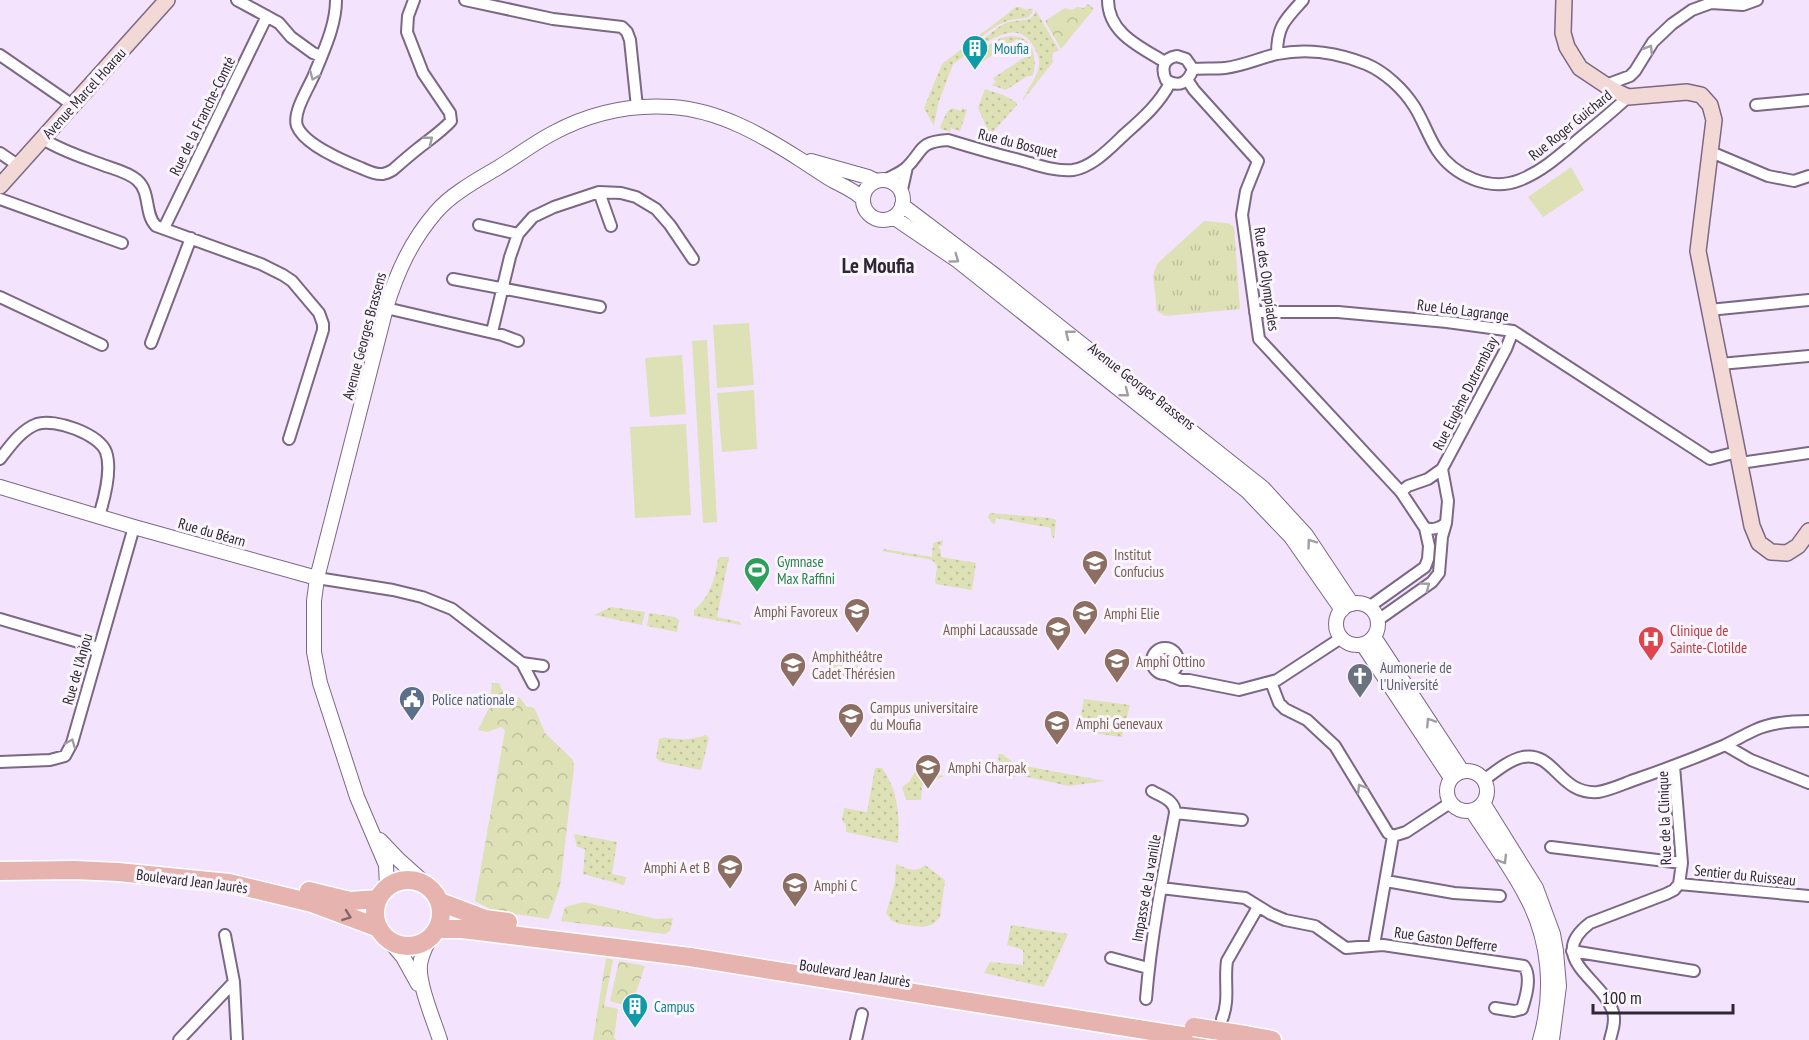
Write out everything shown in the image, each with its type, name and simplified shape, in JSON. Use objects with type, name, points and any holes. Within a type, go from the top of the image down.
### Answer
[{"type":"main road","name":"Avenue Marcel Hoarau","points":[[0,186],[167,0]]},
{"type":"main road","points":[[1564,0],[1563,33],[1567,47],[1580,68],[1628,97],[1687,92],[1701,95],[1710,105],[1714,120],[1698,251],[1752,525],[1759,543],[1771,552],[1787,553],[1798,546],[1809,531]]},
{"type":"main road","name":"Boulevard Jean Jaurès","points":[[0,859],[74,860],[167,866],[250,876],[350,901],[382,893],[397,881],[408,879],[428,886]]},
{"type":"main road","name":"Boulevard Jean Jaurès","points":[[0,871],[118,872],[229,883],[312,903],[383,933],[395,943],[412,945],[434,933],[462,928],[690,957],[1198,1035],[1245,1035],[1272,1040]]},
{"type":"main road","points":[[428,886],[440,902],[440,921],[434,933]]},
{"type":"main road","points":[[382,893],[375,908],[375,918],[383,933]]},
{"type":"main road","name":"Boulevard Jean Jaurès","points":[[440,902],[485,919],[692,946],[1198,1035]]},
{"type":"street","points":[[237,0],[279,23],[291,37],[321,56]]},
{"type":"street","points":[[336,0],[334,23],[297,112],[297,125],[302,135],[312,144],[358,167],[382,174],[390,172],[451,121],[450,113],[423,73],[407,32],[408,16],[414,0]]},
{"type":"street","points":[[465,0],[553,19],[622,27],[630,40],[637,107]]},
{"type":"street","points":[[1108,0],[1112,22],[1122,33],[1165,62]]},
{"type":"street","points":[[1277,54],[1277,37],[1286,19],[1303,0]]},
{"type":"street","points":[[1606,85],[1630,76],[1653,42],[1672,24],[1692,10],[1711,3],[1743,5],[1757,0]]},
{"type":"street","name":"Rue de la Franche-Comté","points":[[164,228],[267,16]]},
{"type":"street","name":"Rue Roger Guichard","points":[[1193,69],[1232,66],[1277,54],[1314,52],[1346,57],[1369,66],[1393,82],[1413,105],[1437,150],[1450,166],[1468,177],[1485,182],[1503,183],[1519,180],[1540,170],[1628,97]]},
{"type":"street","points":[[0,55],[74,106]]},
{"type":"street","points":[[1172,57],[1182,57],[1190,62],[1193,69],[1188,81],[1182,84],[1166,80],[1163,71],[1165,62],[1172,57]]},
{"type":"street","name":"Rue des Olympiades","points":[[1188,81],[1258,161],[1246,191],[1242,215],[1259,339],[1401,492],[1425,528]]},
{"type":"street","name":"Rue du Bosquet","points":[[881,181],[907,167],[917,153],[932,141],[948,140],[1041,166],[1073,170],[1101,155],[1148,115],[1164,95],[1170,82]]},
{"type":"street","points":[[1756,105],[1809,100]]},
{"type":"street","name":"Avenue Georges Brassens","points":[[382,893],[386,865],[357,797],[320,684],[314,652],[314,601],[317,578],[394,280],[420,232],[438,209],[476,181],[553,133],[592,116],[637,107],[673,107],[700,111],[728,120],[857,192],[863,199]]},
{"type":"street","points":[[43,139],[60,150],[135,178],[146,194],[153,223],[261,264],[283,275],[300,289],[322,318],[323,330],[289,439]]},
{"type":"street","points":[[1711,152],[1768,176],[1794,181],[1809,176]]},
{"type":"street","points":[[0,153],[19,166]]},
{"type":"street","name":"Avenue Georges Brassens","points":[[795,156],[881,181]]},
{"type":"street","name":"Rue du Bosquet","points":[[902,199],[907,167]]},
{"type":"street","points":[[881,181],[895,185],[902,199],[899,212],[893,217],[880,220],[874,218],[863,206],[863,193],[868,186],[881,181]]},
{"type":"street","points":[[492,332],[510,257],[518,234],[533,217],[554,207],[599,192],[621,193],[636,197],[656,209],[693,259]]},
{"type":"street","points":[[599,192],[611,226]]},
{"type":"street","points":[[0,198],[122,243]]},
{"type":"street","name":"Avenue Georges Brassens","points":[[902,199],[1263,488],[1306,535],[1344,592],[1347,607]]},
{"type":"street","name":"Avenue Georges Brassens","points":[[893,217],[958,261],[1247,491],[1291,537],[1347,607]]},
{"type":"street","points":[[479,225],[518,234]]},
{"type":"street","points":[[152,343],[191,238]]},
{"type":"street","points":[[453,279],[600,307]]},
{"type":"street","points":[[0,297],[102,345]]},
{"type":"street","points":[[1709,310],[1809,300]]},
{"type":"street","points":[[386,308],[492,332],[518,342]]},
{"type":"street","name":"Rue Léo Lagrange","points":[[1256,312],[1338,312],[1447,322],[1513,331],[1710,459],[1809,453]]},
{"type":"street","name":"Rue Eugène Dutremblay","points":[[1401,492],[1408,486],[1428,479],[1442,470],[1506,349],[1513,331]]},
{"type":"street","points":[[1720,364],[1809,356]]},
{"type":"street","points":[[0,459],[20,434],[37,424],[53,423],[86,433],[97,440],[105,450],[108,464],[103,504],[99,516]]},
{"type":"street","name":"Rue Eugène Dutremblay","points":[[1378,620],[1432,582],[1439,573],[1442,537],[1448,508],[1442,470]]},
{"type":"street","points":[[1428,479],[1445,492]]},
{"type":"street","name":"Rue du Béarn","points":[[0,487],[317,578]]},
{"type":"street","points":[[1425,528],[1431,530],[1446,523]]},
{"type":"street","name":"Rue de l'Anjou","points":[[0,762],[50,760],[65,756],[72,743],[134,527]]},
{"type":"street","points":[[1369,608],[1425,567],[1429,546],[1425,528]]},
{"type":"street","points":[[317,578],[393,590],[422,597],[452,609],[522,663],[533,684]]},
{"type":"street","points":[[1364,605],[1369,608],[1378,620],[1377,632],[1369,641],[1351,644],[1341,638],[1336,621],[1347,607],[1364,605]]},
{"type":"street","points":[[0,619],[99,648]]},
{"type":"street","points":[[1171,672],[1181,680],[1239,690],[1271,682],[1341,638]]},
{"type":"street","points":[[1369,641],[1456,775]]},
{"type":"street","points":[[522,663],[543,666]]},
{"type":"street","points":[[1271,682],[1279,703],[1285,709],[1306,720],[1335,746],[1388,833],[1393,836],[1406,832],[1450,803]]},
{"type":"street","name":"Rue de la Clinique","points":[[1572,951],[1576,938],[1590,923],[1666,894],[1674,890],[1678,884],[1682,864],[1674,766],[1757,729],[1788,721],[1809,721]]},
{"type":"street","points":[[1725,745],[1751,760],[1809,783]]},
{"type":"street","points":[[1484,780],[1509,762],[1522,757],[1545,761],[1568,784],[1587,792],[1601,791],[1674,766]]},
{"type":"street","points":[[1474,772],[1484,780],[1487,791],[1478,807],[1460,810],[1450,803],[1446,790],[1456,775],[1474,772]]},
{"type":"street","points":[[1152,791],[1172,802],[1175,813],[1242,820]]},
{"type":"street","points":[[1478,807],[1511,848],[1536,888],[1553,934],[1559,986],[1552,1040]]},
{"type":"street","points":[[1478,807],[1527,897],[1545,948],[1548,987],[1546,1013],[1540,1040]]},
{"type":"street","name":"Impasse de la vanille","points":[[1146,999],[1148,968],[1175,813]]},
{"type":"street","name":"Avenue Georges Brassens","points":[[370,828],[399,860],[428,886]]},
{"type":"street","points":[[1374,945],[1393,836]]},
{"type":"street","points":[[1551,847],[1682,864]]},
{"type":"street","points":[[1386,881],[1454,893],[1500,896]]},
{"type":"street","name":"Sentier du Ruisseau","points":[[1678,884],[1809,896]]},
{"type":"street","name":"Rue Gaston Defferre","points":[[1161,888],[1245,898],[1285,921],[1315,926],[1346,948],[1383,945],[1524,966],[1528,977],[1522,1009],[1514,1011],[1495,1008]]},
{"type":"street","points":[[1222,1019],[1227,1003],[1227,961],[1258,907]]},
{"type":"street","points":[[383,933],[403,957],[426,999]]},
{"type":"street","points":[[434,933],[425,948],[420,965],[426,999],[440,1040]]},
{"type":"street","points":[[225,935],[234,982],[237,1040]]},
{"type":"street","points":[[1610,1040],[1614,1014],[1609,1004],[1580,968],[1572,951],[1694,971]]},
{"type":"street","name":"Impasse de la vanille","points":[[1111,958],[1148,968]]},
{"type":"street","points":[[179,1040],[234,982]]},
{"type":"street","points":[[856,1040],[862,1014]]},
{"type":"green space","points":[[1088,4],[1094,9],[1061,49],[1045,21],[1065,8],[1072,10],[1077,7],[1084,8]]},
{"type":"green space","points":[[1016,7],[1027,10],[1033,8],[1032,13],[1027,18],[1010,20],[998,25],[974,43],[973,50],[953,64],[938,104],[934,126],[924,108],[942,64]]},
{"type":"green space","points":[[1036,11],[1059,50],[1053,53],[1053,62],[1023,100],[1037,74],[1039,63],[1034,47],[1028,39],[1021,34],[1007,33],[976,48],[1002,25],[1027,20]]},
{"type":"green space","points":[[1010,36],[1024,39],[1028,43],[1032,48],[1035,61],[1033,75],[1006,90],[992,85],[996,82],[993,78],[1027,56],[1017,39],[982,62],[976,52],[1001,38]]},
{"type":"green space","points":[[985,89],[1003,95],[1016,102],[1017,105],[990,135],[978,108]]},
{"type":"green space","points":[[952,108],[967,110],[960,131],[951,128],[950,132],[940,127],[947,112]]},
{"type":"green space","points":[[1571,167],[1584,190],[1543,217],[1528,197]]},
{"type":"green space","points":[[1204,221],[1228,223],[1234,227],[1240,309],[1165,316],[1157,311],[1153,276],[1157,264]]},
{"type":"green space","points":[[749,323],[754,385],[717,388],[713,325]]},
{"type":"green space","points":[[707,340],[717,522],[703,523],[692,341]]},
{"type":"green space","points":[[682,355],[686,414],[650,417],[645,358]]},
{"type":"green space","points":[[754,390],[757,449],[722,452],[717,393]]},
{"type":"green space","points":[[686,424],[691,515],[635,518],[630,427]]},
{"type":"green space","points":[[990,513],[1056,520],[1054,539],[1051,528],[996,518],[995,524],[988,517]]},
{"type":"green space","points":[[943,540],[942,546],[938,546],[941,557],[976,563],[972,590],[936,584],[937,566],[932,560],[882,551],[884,549],[932,557],[933,543]]},
{"type":"green space","points":[[720,557],[729,557],[717,617],[740,622],[741,625],[694,616],[694,610],[700,605],[711,587]]},
{"type":"green space","points":[[611,607],[645,612],[642,625],[594,615]]},
{"type":"green space","points":[[649,613],[675,617],[679,620],[677,632],[647,626]]},
{"type":"green space","points":[[839,650],[864,655],[865,658],[853,672],[839,679],[834,675],[831,658],[834,652]]},
{"type":"green space","points":[[492,683],[499,683],[506,699],[513,703],[519,697],[527,707],[535,709],[545,733],[573,760],[574,768],[560,886],[549,919],[494,911],[475,901],[505,730],[501,727],[487,732],[478,730],[489,708]]},
{"type":"green space","points":[[1084,699],[1130,705],[1122,737],[1078,731]]},
{"type":"green space","points":[[706,735],[709,738],[701,770],[661,762],[656,758],[659,739],[689,739]]},
{"type":"green space","points":[[998,754],[1002,754],[1015,764],[1105,781],[1069,786],[1018,775],[1007,776],[999,766]]},
{"type":"green space","points":[[875,768],[882,768],[895,794],[899,823],[898,843],[846,832],[846,825],[842,820],[844,808],[867,812]]},
{"type":"green space","points":[[915,772],[945,776],[925,780],[921,800],[906,800],[902,787],[909,782]]},
{"type":"green space","points":[[574,834],[617,842],[612,874],[626,877],[624,885],[583,874],[585,849],[577,847]]},
{"type":"green space","points":[[896,864],[914,870],[925,865],[945,880],[940,917],[933,924],[923,927],[899,924],[891,920],[886,913],[895,883]]},
{"type":"green space","points":[[584,902],[656,919],[673,918],[670,931],[665,934],[561,921],[565,907]]},
{"type":"green space","points":[[1011,925],[1068,934],[1044,987],[984,973],[990,962],[1023,965],[1023,950],[1007,945]]},
{"type":"green space","points":[[606,958],[613,960],[604,1006],[618,1009],[614,1038],[617,1040],[593,1040]]},
{"type":"green space","points":[[619,961],[645,966],[631,1007],[610,1001]]},
{"type":"place","name":"Moufia","points":[[975,71]]},
{"type":"place","name":"Institut Confucius","points":[[1095,586]]},
{"type":"place","name":"Gymnase Max Raffini","points":[[757,593]]},
{"type":"place","name":"Amphi Favoreux","points":[[857,634]]},
{"type":"place","name":"Amphi Elie","points":[[1085,636]]},
{"type":"place","name":"Amphi Lacaussade","points":[[1058,652]]},
{"type":"place","name":"Clinique de Sainte-Clotilde","points":[[1651,662]]},
{"type":"place","name":"Amphi Ottino","points":[[1117,684]]},
{"type":"place","name":"Amphithéâtre Cadet Thérésien","points":[[793,688]]},
{"type":"place","name":"Aumonerie de l'Université","points":[[1360,699]]},
{"type":"place","name":"Police nationale","points":[[412,722]]},
{"type":"place","name":"Campus universitaire du Moufia","points":[[851,739]]},
{"type":"place","name":"Amphi Genevaux","points":[[1057,746]]},
{"type":"place","name":"Amphi Charpak","points":[[928,790]]},
{"type":"place","name":"Amphi A et B","points":[[730,890]]},
{"type":"place","name":"Amphi C","points":[[795,908]]},
{"type":"place","name":"Campus","points":[[635,1029]]},
{"type":"district","name":"Le Moufia","points":[[878,265]]}]
